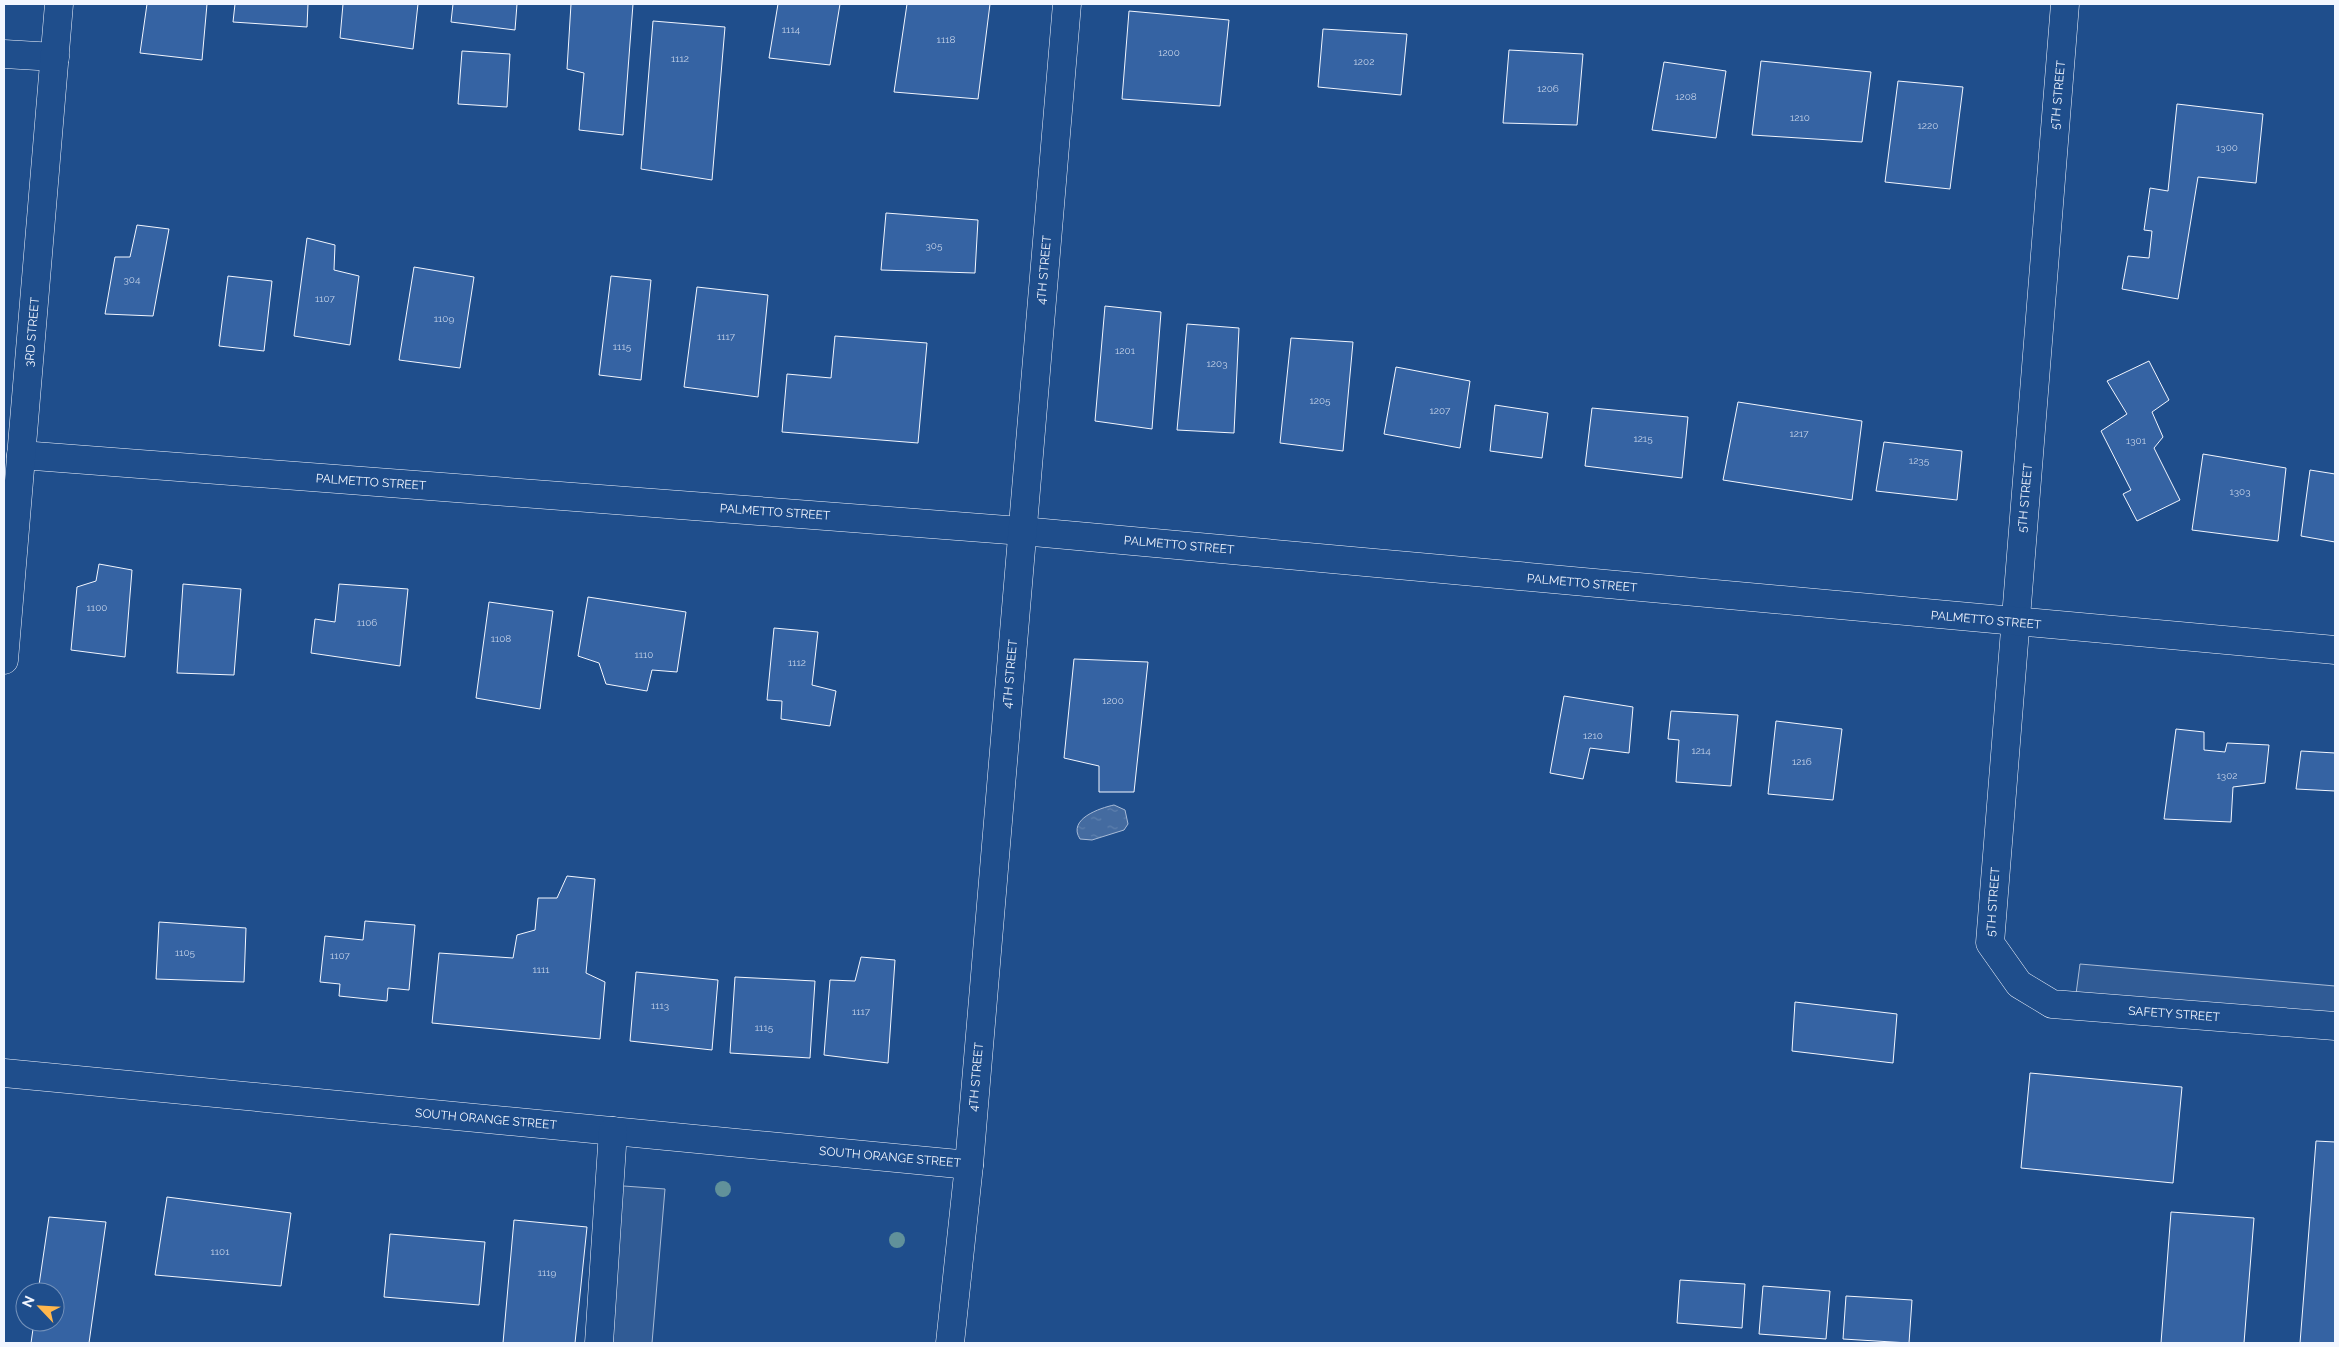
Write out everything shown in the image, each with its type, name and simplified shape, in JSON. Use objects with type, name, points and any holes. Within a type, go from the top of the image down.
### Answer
[{"type":"street","name":"3RD STREET","points":[[4,660],[59,4]]},
{"type":"street","name":"4TH STREET","points":[[950,1343],[969,1164],[1067,4]]},
{"type":"street","name":"5TH STREET","points":[[2019,984],[1990,943],[2014,622],[2065,4]]},
{"type":"street","points":[[4,54],[55,57]]},
{"type":"street","name":"PALMETTO STREET","points":[[22,455],[1022,531],[2335,650]]},
{"type":"street","name":"SAFETY STREET","points":[[2019,984],[2052,1004],[2335,1026]]},
{"type":"street","name":"SOUTH ORANGE STREET","points":[[4,1073],[969,1164]]},
{"type":"street","points":[[599,1343],[613,1131]]},
{"type":"shaded area","points":[[2080,964],[2335,986],[2335,1016],[2076,994]]},
{"type":"shaded area","points":[[610,1185],[665,1189],[652,1343],[599,1343]]},
{"type":"water","points":[[1114,805],[1125,810],[1128,824],[1124,830],[1092,840],[1080,839],[1077,832],[1081,820],[1094,812]]},
{"type":"building","points":[[147,4],[207,4],[202,60],[140,53]]},
{"type":"building","points":[[235,4],[308,4],[307,27],[233,22]]},
{"type":"building","points":[[343,4],[418,4],[413,49],[340,38]]},
{"type":"building","points":[[453,4],[517,4],[515,30],[451,22]]},
{"type":"building","points":[[571,4],[633,4],[623,135],[579,130],[584,73],[567,69]]},
{"type":"building","points":[[778,4],[840,4],[830,65],[769,58]]},
{"type":"building","points":[[907,4],[990,4],[978,99],[894,92]]},
{"type":"building","points":[[1129,11],[1229,20],[1220,106],[1122,99]]},
{"type":"building","points":[[653,21],[725,27],[712,180],[641,169]]},
{"type":"building","points":[[1323,29],[1407,34],[1401,95],[1318,87]]},
{"type":"building","points":[[1509,50],[1583,54],[1577,125],[1503,123]]},
{"type":"building","points":[[462,51],[510,54],[507,107],[458,104]]},
{"type":"building","points":[[1761,61],[1871,72],[1862,142],[1752,135]]},
{"type":"building","points":[[1664,62],[1726,71],[1716,138],[1652,130]]},
{"type":"building","points":[[1898,81],[1963,87],[1950,189],[1885,182]]},
{"type":"building","points":[[2177,104],[2263,114],[2256,183],[2198,177],[2178,299],[2122,289],[2128,256],[2149,258],[2152,231],[2144,230],[2150,188],[2168,191]]},
{"type":"building","points":[[886,213],[978,220],[975,273],[881,270]]},
{"type":"building","points":[[137,225],[169,229],[153,316],[105,314],[115,257],[130,257]]},
{"type":"building","points":[[307,238],[335,245],[334,270],[359,276],[350,345],[294,336]]},
{"type":"building","points":[[414,267],[474,277],[460,368],[399,360]]},
{"type":"building","points":[[228,276],[272,281],[264,351],[219,346]]},
{"type":"building","points":[[611,276],[651,280],[641,380],[599,375]]},
{"type":"building","points":[[697,287],[768,295],[758,397],[684,387]]},
{"type":"building","points":[[1105,306],[1161,312],[1152,429],[1095,421]]},
{"type":"building","points":[[1187,324],[1239,328],[1234,433],[1177,430]]},
{"type":"building","points":[[835,336],[927,343],[918,443],[782,432],[787,374],[831,378]]},
{"type":"building","points":[[1291,338],[1353,342],[1343,451],[1280,443]]},
{"type":"building","points":[[2149,361],[2169,400],[2152,412],[2163,437],[2154,448],[2180,500],[2137,521],[2123,494],[2131,490],[2101,431],[2127,414],[2107,381]]},
{"type":"building","points":[[1396,367],[1470,381],[1460,448],[1384,434]]},
{"type":"building","points":[[1738,402],[1862,421],[1852,500],[1723,480]]},
{"type":"building","points":[[1495,405],[1548,413],[1542,458],[1490,451]]},
{"type":"building","points":[[1592,408],[1688,417],[1682,478],[1585,466]]},
{"type":"building","points":[[1884,442],[1962,451],[1957,500],[1876,491]]},
{"type":"building","points":[[2203,454],[2286,468],[2278,541],[2192,530]]},
{"type":"building","points":[[2310,470],[2335,474],[2335,542],[2301,536]]},
{"type":"building","points":[[99,564],[132,570],[125,657],[71,650],[77,587],[96,581]]},
{"type":"building","points":[[183,584],[241,589],[234,675],[177,673]]},
{"type":"building","points":[[339,584],[408,589],[400,666],[311,653],[315,619],[335,622]]},
{"type":"building","points":[[588,597],[686,612],[677,672],[652,670],[647,691],[606,684],[599,663],[578,656]]},
{"type":"building","points":[[489,602],[553,611],[540,709],[476,698]]},
{"type":"building","points":[[774,628],[818,632],[812,685],[836,691],[830,726],[781,719],[782,701],[767,700]]},
{"type":"building","points":[[1074,659],[1148,662],[1134,792],[1099,792],[1099,766],[1064,758]]},
{"type":"building","points":[[1564,696],[1633,707],[1629,753],[1590,748],[1583,779],[1550,773]]},
{"type":"building","points":[[1671,711],[1738,715],[1731,786],[1676,782],[1679,740],[1668,739]]},
{"type":"building","points":[[1776,721],[1842,729],[1833,800],[1768,794]]},
{"type":"building","points":[[2176,729],[2204,732],[2204,750],[2225,752],[2227,743],[2269,745],[2265,783],[2233,787],[2231,822],[2164,819]]},
{"type":"building","points":[[2301,751],[2335,753],[2335,791],[2296,789]]},
{"type":"building","points":[[567,876],[595,879],[586,973],[605,982],[600,1039],[432,1023],[439,953],[513,958],[517,935],[535,930],[538,898],[557,898]]},
{"type":"building","points":[[365,921],[415,925],[409,990],[388,988],[387,1001],[339,996],[340,984],[320,982],[325,936],[363,940]]},
{"type":"building","points":[[159,922],[246,928],[244,982],[156,979]]},
{"type":"building","points":[[861,957],[895,960],[888,1063],[824,1055],[830,980],[855,981]]},
{"type":"building","points":[[636,972],[718,980],[712,1050],[630,1041]]},
{"type":"building","points":[[735,977],[815,981],[810,1058],[730,1053]]},
{"type":"building","points":[[1795,1002],[1897,1014],[1893,1063],[1792,1051]]},
{"type":"building","points":[[2030,1073],[2182,1087],[2173,1183],[2021,1168]]},
{"type":"building","points":[[2316,1141],[2335,1142],[2335,1343],[2300,1343]]},
{"type":"building","points":[[167,1197],[291,1213],[281,1286],[155,1275]]},
{"type":"building","points":[[2171,1212],[2254,1218],[2244,1343],[2161,1343]]},
{"type":"building","points":[[49,1217],[106,1222],[89,1343],[31,1343],[33,1332],[65,1332],[65,1282],[39,1282]]},
{"type":"building","points":[[514,1220],[587,1227],[575,1343],[503,1343]]},
{"type":"building","points":[[390,1234],[485,1242],[479,1305],[384,1297]]},
{"type":"building","points":[[1680,1280],[1745,1284],[1742,1328],[1677,1323]]},
{"type":"building","points":[[1763,1286],[1830,1291],[1826,1339],[1759,1334]]},
{"type":"building","points":[[1846,1296],[1912,1300],[1909,1343],[1843,1339]]}]
